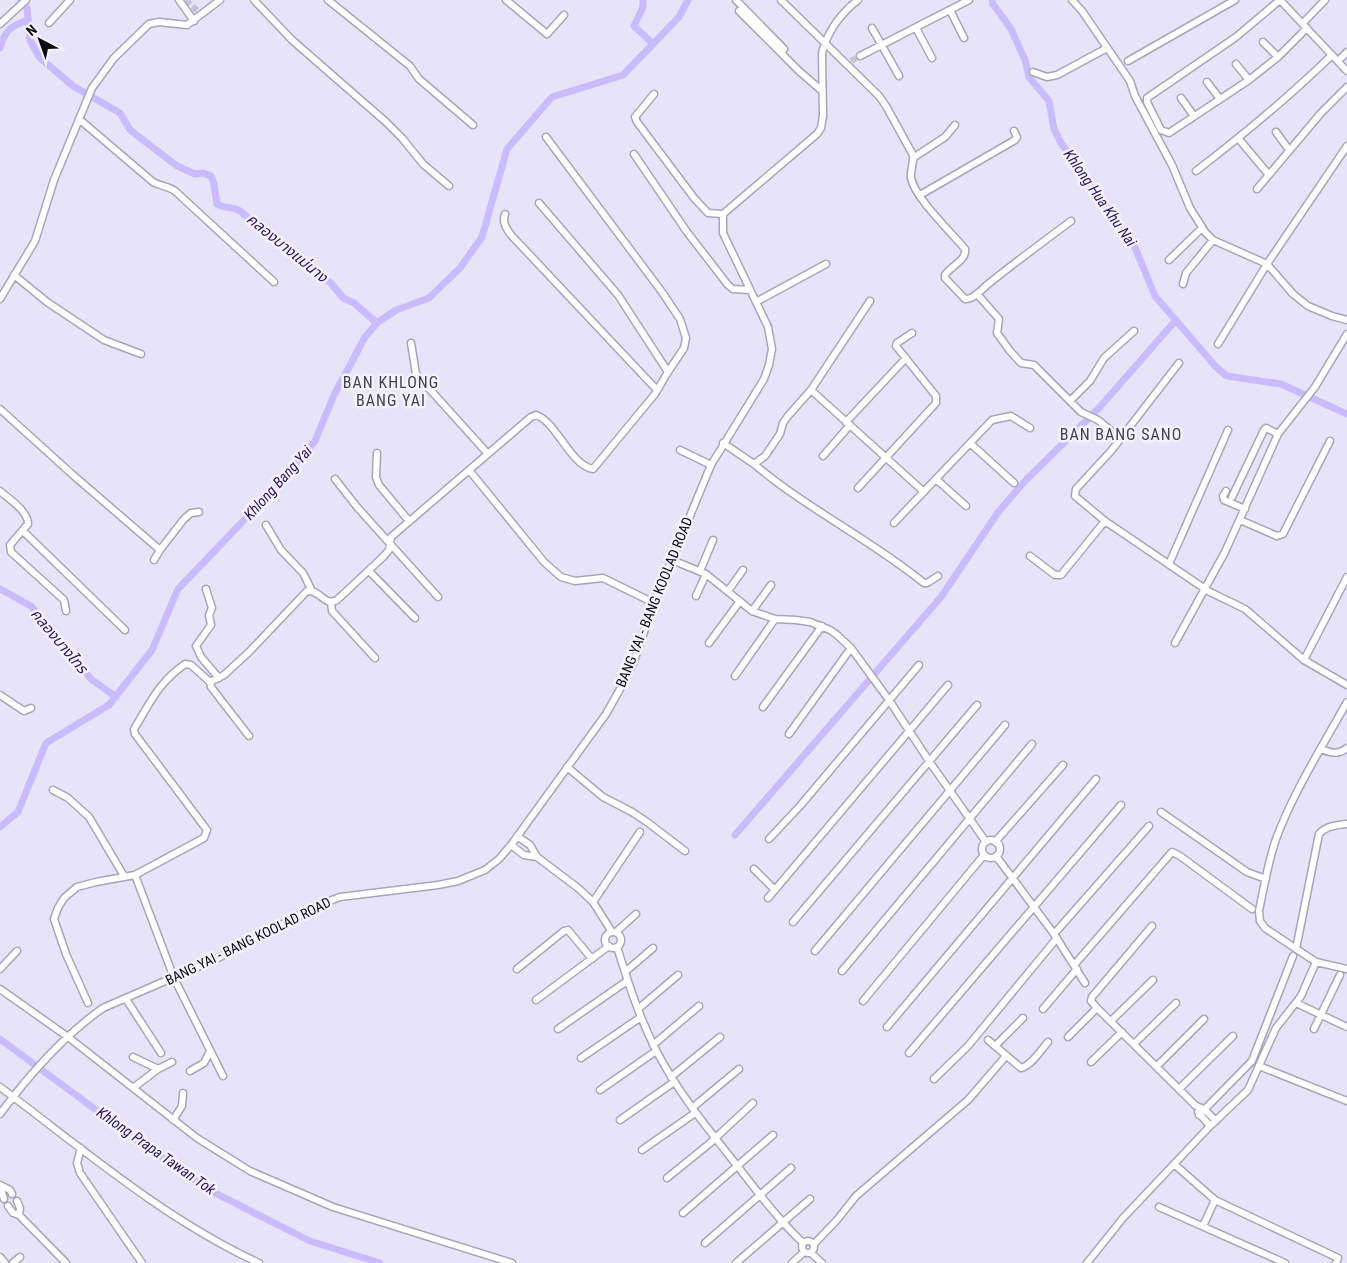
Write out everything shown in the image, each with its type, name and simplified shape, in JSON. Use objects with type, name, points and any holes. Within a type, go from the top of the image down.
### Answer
[{"type":"street","points":[[0,24],[26,0]]},
{"type":"street","points":[[49,23],[70,0]]},
{"type":"street","points":[[180,0],[194,21]]},
{"type":"street","points":[[0,297],[35,241],[54,180],[92,88],[114,58],[149,24],[159,22],[183,26],[194,21],[220,0]]},
{"type":"street","points":[[254,0],[292,40],[386,122],[423,164],[449,186]]},
{"type":"street","points":[[328,0],[410,66],[419,79],[473,125]]},
{"type":"street","points":[[506,0],[547,34],[564,15]]},
{"type":"street","points":[[736,0],[784,49],[781,53]]},
{"type":"street","points":[[781,0],[824,43],[849,63],[886,106],[913,158],[911,180],[920,195],[965,249],[964,258],[948,270],[945,275],[945,278],[964,299],[968,300],[977,294],[1012,264],[1072,221]]},
{"type":"street","points":[[654,94],[638,111],[635,116],[637,122],[708,213],[723,214],[817,134],[822,121],[822,52],[824,43],[834,24],[858,0]]},
{"type":"street","points":[[860,56],[969,0]]},
{"type":"street","points":[[1072,0],[1082,11],[1130,81],[1135,96],[1172,164],[1190,208],[1202,228],[1213,240],[1267,264],[1301,301],[1315,310],[1347,320]]},
{"type":"street","points":[[1128,61],[1236,0]]},
{"type":"street","points":[[1325,0],[1305,26],[1278,57],[1249,80],[1169,133],[1161,130],[1147,102],[1147,98],[1236,38],[1280,0],[1305,26],[1332,56],[1347,71]]},
{"type":"street","points":[[950,10],[964,38]]},
{"type":"street","points":[[739,11],[798,71],[822,91]]},
{"type":"street","points":[[872,28],[899,76]]},
{"type":"street","points":[[916,28],[932,58]]},
{"type":"street","points":[[1263,42],[1278,57]]},
{"type":"street","points":[[1033,72],[1046,77],[1057,75],[1107,48]]},
{"type":"street","points":[[1338,61],[1347,52]]},
{"type":"street","points":[[1196,171],[1238,138],[1332,56]]},
{"type":"street","points":[[1236,64],[1249,80]]},
{"type":"street","points":[[1207,82],[1220,99]]},
{"type":"street","points":[[1257,188],[1347,87]]},
{"type":"street","points":[[1181,98],[1194,116]]},
{"type":"street","points":[[79,119],[153,182],[175,191],[274,282]]},
{"type":"street","points":[[913,158],[945,137],[955,125]]},
{"type":"street","points":[[920,195],[1015,140],[1017,137],[1014,131]]},
{"type":"street","points":[[1276,132],[1289,150]]},
{"type":"street","points":[[331,603],[338,600],[384,556],[388,550],[391,537],[531,417],[536,415],[544,418],[565,445],[586,466],[593,469],[657,390],[684,348],[686,338],[680,319],[662,292],[546,137]]},
{"type":"street","points":[[1238,138],[1269,175]]},
{"type":"street","points":[[1218,344],[1267,264],[1347,146]]},
{"type":"street","points":[[634,154],[687,232],[728,284],[733,289],[750,290]]},
{"type":"street","points":[[539,203],[618,294],[668,372]]},
{"type":"street","points":[[505,214],[503,218],[511,236],[657,390]]},
{"type":"street","name":"BANG YAI - BANG KOOLAD ROAD","points":[[0,1114],[23,1084],[68,1037],[91,1009],[103,1008],[126,999],[218,958],[319,905],[340,897],[438,885],[458,880],[484,870],[499,859],[511,845],[606,714],[624,682],[634,661],[654,602],[711,465],[723,443],[757,392],[769,365],[771,343],[768,327],[723,233],[723,214]]},
{"type":"street","points":[[1169,260],[1202,228]]},
{"type":"street","points":[[1183,284],[1186,272],[1213,240]]},
{"type":"street","points":[[756,302],[826,264]]},
{"type":"street","points":[[14,276],[47,302],[104,340],[141,354]]},
{"type":"street","points":[[977,294],[999,319],[997,333],[1021,363],[1034,366],[1086,415],[1098,420],[1121,440]]},
{"type":"street","points":[[754,464],[765,456],[780,434],[783,423],[811,390],[870,301]]},
{"type":"street","points":[[1070,401],[1090,382],[1104,358],[1134,331]]},
{"type":"street","points":[[858,488],[937,400],[936,396],[896,344],[912,332]]},
{"type":"street","points":[[1175,643],[1225,552],[1278,434],[1305,402],[1347,334]]},
{"type":"street","points":[[411,343],[416,374],[488,454]]},
{"type":"street","points":[[823,456],[848,424],[906,358]]},
{"type":"street","points":[[1179,363],[1121,440],[1075,491],[1075,496],[1105,521],[1213,594],[1245,608],[1304,660],[1347,685]]},
{"type":"street","points":[[811,390],[924,492]]},
{"type":"street","points":[[0,409],[160,550]]},
{"type":"street","points":[[894,523],[994,419],[1011,416],[1030,428]]},
{"type":"street","points":[[1232,498],[1264,430],[1266,428],[1270,429],[1278,434]]},
{"type":"street","points":[[1169,564],[1228,430]]},
{"type":"street","points":[[1240,520],[1277,536],[1283,534],[1330,442]]},
{"type":"street","points":[[723,443],[754,464],[775,483],[888,556],[924,582],[927,583],[938,576]]},
{"type":"street","points":[[970,443],[1014,483]]},
{"type":"street","points":[[680,450],[711,465]]},
{"type":"street","points":[[376,453],[376,477],[379,485],[409,521]]},
{"type":"street","points":[[469,470],[544,562],[561,577],[575,581],[603,578],[654,602]]},
{"type":"street","points":[[335,479],[362,513],[438,597]]},
{"type":"street","points":[[936,479],[966,506]]},
{"type":"street","points":[[0,491],[28,518],[28,524],[10,544],[11,552],[64,600],[66,611]]},
{"type":"street","points":[[1226,491],[1223,496],[1224,500],[1245,509]]},
{"type":"street","points":[[154,560],[184,519],[191,513],[199,512]]},
{"type":"street","points":[[1030,556],[1055,575],[1061,574],[1105,521]]},
{"type":"street","points":[[266,525],[281,550],[303,573],[312,591],[331,603]]},
{"type":"street","points":[[23,531],[126,630]]},
{"type":"street","points":[[696,596],[713,540]]},
{"type":"street","points":[[672,560],[703,572],[752,611],[775,619],[796,620],[822,626],[830,630],[852,648],[986,842]]},
{"type":"street","points":[[728,591],[743,570]]},
{"type":"street","points":[[369,571],[415,618]]},
{"type":"street","points":[[1304,660],[1347,577]]},
{"type":"street","points":[[752,611],[771,585]]},
{"type":"street","points":[[206,589],[212,608],[209,618],[212,621],[196,646],[201,657],[219,678]]},
{"type":"street","points":[[210,682],[219,678],[249,652],[304,593],[312,591]]},
{"type":"street","points":[[709,643],[740,601]]},
{"type":"street","points":[[331,603],[332,611],[376,658]]},
{"type":"street","points":[[735,676],[775,619]]},
{"type":"street","points":[[763,707],[822,626]]},
{"type":"street","points":[[789,734],[852,648]]},
{"type":"street","points":[[91,1009],[58,933],[54,915],[64,898],[77,888],[135,875],[204,838],[207,830],[135,734],[134,730],[155,692],[185,664],[191,665],[210,682],[211,687],[248,736]]},
{"type":"street","points":[[769,839],[800,806],[919,665]]},
{"type":"street","points":[[768,898],[908,730],[948,685]]},
{"type":"street","points":[[0,695],[19,709],[31,708]]},
{"type":"street","points":[[1347,702],[1301,783],[1284,818],[1275,842],[1259,911],[1260,921],[1265,928],[1295,952],[1316,962],[1347,969]]},
{"type":"street","points":[[793,922],[976,704]]},
{"type":"street","points":[[815,951],[949,790],[1006,725]]},
{"type":"street","points":[[842,971],[1032,744]]},
{"type":"street","points":[[1321,750],[1334,753],[1347,748]]},
{"type":"street","points":[[995,842],[1063,765]]},
{"type":"street","points":[[567,767],[603,797],[632,812],[685,850]]},
{"type":"street","points":[[887,1026],[1096,779]]},
{"type":"street","points":[[53,790],[68,798],[89,817],[124,876]]},
{"type":"street","points":[[909,1053],[1121,805]]},
{"type":"street","points":[[1161,812],[1235,865],[1266,879]]},
{"type":"street","points":[[1199,1115],[1252,1062],[1295,952],[1319,834],[1322,830],[1347,824]]},
{"type":"street","points":[[934,1079],[968,1046],[1056,936],[1149,826]]},
{"type":"street","points":[[593,902],[640,832]]},
{"type":"street","points":[[517,836],[530,845],[538,858],[578,888],[593,902],[614,932],[619,934],[622,939],[617,947],[638,1009],[655,1048],[673,1079],[714,1138],[783,1223],[803,1242],[802,1247],[822,1263]]},
{"type":"street","points":[[992,840],[1000,847],[996,856],[990,858],[984,855],[982,848],[986,842],[992,840]]},
{"type":"street","points":[[511,845],[524,855],[538,858]]},
{"type":"street","points":[[1043,1009],[1076,966],[1172,852],[1252,909]]},
{"type":"street","points":[[863,1001],[984,855]]},
{"type":"street","points":[[996,856],[1056,936],[1085,983]]},
{"type":"street","points":[[754,869],[775,890]]},
{"type":"street","points":[[135,875],[174,978],[223,1076]]},
{"type":"street","points":[[609,946],[606,943],[606,937],[636,914]]},
{"type":"street","points":[[1152,926],[1092,997],[1091,1001],[1196,1106],[1204,1109],[1216,1121]]},
{"type":"street","points":[[517,969],[564,931],[568,930],[592,959]]},
{"type":"street","points":[[536,1000],[609,946],[617,947]]},
{"type":"street","points":[[625,972],[653,948]]},
{"type":"street","points":[[0,969],[17,951]]},
{"type":"street","points":[[1087,1263],[1123,1218],[1210,1126],[1248,1090],[1276,1028],[1296,1003],[1316,962]]},
{"type":"street","points":[[1314,1029],[1340,975]]},
{"type":"street","points":[[638,1009],[678,976]]},
{"type":"street","points":[[1111,1021],[1152,980]]},
{"type":"street","points":[[558,1029],[628,981]]},
{"type":"street","points":[[0,989],[68,1037],[173,1120],[250,1172],[334,1207],[512,1263]]},
{"type":"street","points":[[126,999],[160,1053]]},
{"type":"street","points":[[1134,1044],[1176,1003]]},
{"type":"street","points":[[1296,1003],[1347,1027]]},
{"type":"street","points":[[600,1090],[655,1048],[699,1006]]},
{"type":"street","points":[[1068,1037],[1097,1008]]},
{"type":"street","points":[[581,1058],[641,1016]]},
{"type":"street","points":[[995,1046],[1023,1018]]},
{"type":"street","points":[[1157,1066],[1204,1019]]},
{"type":"street","points":[[1091,1062],[1122,1032]]},
{"type":"street","points":[[1179,1089],[1233,1036]]},
{"type":"street","points":[[620,1120],[673,1079],[720,1037]]},
{"type":"street","points":[[988,1040],[1018,1066],[1024,1068],[1048,1042]]},
{"type":"street","points":[[190,1071],[204,1063],[210,1050]]},
{"type":"street","points":[[792,1263],[815,1249],[814,1244],[837,1220],[856,1196],[968,1100],[1006,1056]]},
{"type":"street","points":[[133,1057],[158,1069]]},
{"type":"street","points":[[133,1088],[158,1069],[172,1062]]},
{"type":"street","points":[[1259,1066],[1347,1101]]},
{"type":"street","points":[[642,1150],[693,1110],[739,1069]]},
{"type":"street","points":[[0,1087],[189,1226],[259,1263]]},
{"type":"street","points":[[173,1120],[182,1106],[183,1093]]},
{"type":"street","points":[[667,1178],[753,1103]]},
{"type":"street","points":[[1196,1106],[1199,1115],[1210,1126]]},
{"type":"street","points":[[683,1213],[774,1135]]},
{"type":"street","points":[[81,1148],[77,1167],[142,1263]]},
{"type":"street","points":[[1174,1164],[1215,1200],[1338,1258],[1336,1263]]},
{"type":"street","points":[[705,1243],[791,1168]]},
{"type":"street","points":[[0,1186],[10,1190],[12,1194]]},
{"type":"street","points":[[0,1186],[4,1199]]},
{"type":"street","points":[[736,1263],[810,1199]]},
{"type":"street","points":[[1203,1226],[1215,1200]]},
{"type":"street","points":[[17,1201],[20,1208],[19,1215]]},
{"type":"street","points":[[8,1206],[66,1263]]},
{"type":"street","points":[[1159,1207],[1285,1263]]},
{"type":"street","points":[[803,1242],[810,1240],[814,1244]]},
{"type":"street","points":[[239,1263],[242,1255]]},
{"type":"street","points":[[0,1257],[5,1263]]},
{"type":"street","points":[[13,1263],[20,1257]]},
{"type":"waterway","name":"คลองบางแม่นาง","points":[[21,0],[27,8],[30,40],[39,57],[73,86],[120,113],[130,130],[177,166],[195,174],[203,173],[211,176],[217,204],[240,211],[286,250],[331,283],[343,298],[354,303],[377,323]]},
{"type":"waterway","points":[[643,0],[643,7],[634,26],[653,44]]},
{"type":"waterway","name":"Khlong Bang Yai","points":[[0,827],[18,812],[46,743],[109,705],[152,650],[178,589],[270,493],[315,441],[334,395],[365,337],[377,323],[396,310],[429,298],[460,268],[482,237],[507,149],[552,97],[623,75],[679,17],[688,0]]},
{"type":"waterway","name":"Khlong Hua Khu Nai","points":[[992,0],[1011,29],[1025,60],[1029,77],[1049,101],[1054,129],[1061,143],[1134,245],[1155,296],[1216,367],[1227,376],[1281,384],[1347,414]]},
{"type":"waterway","points":[[0,48],[7,33],[17,24],[28,20]]},
{"type":"waterway","points":[[735,835],[941,597],[999,511],[1025,481],[1099,408],[1176,320]]},
{"type":"waterway","name":"คลองบางไทร","points":[[0,589],[31,606],[91,679],[116,697]]},
{"type":"waterway","name":"Khlong Prapa Tawan Tok","points":[[0,1039],[134,1138],[211,1191],[310,1241],[380,1263]]},
{"type":"tunnel","points":[[186,0],[202,15]]},
{"type":"tunnel","points":[[851,61],[860,56]]},
{"type":"district","name":"BAN KHLONG BANG YAI","points":[[391,391]]},
{"type":"district","name":"BAN BANG SANO","points":[[1121,434]]}]
